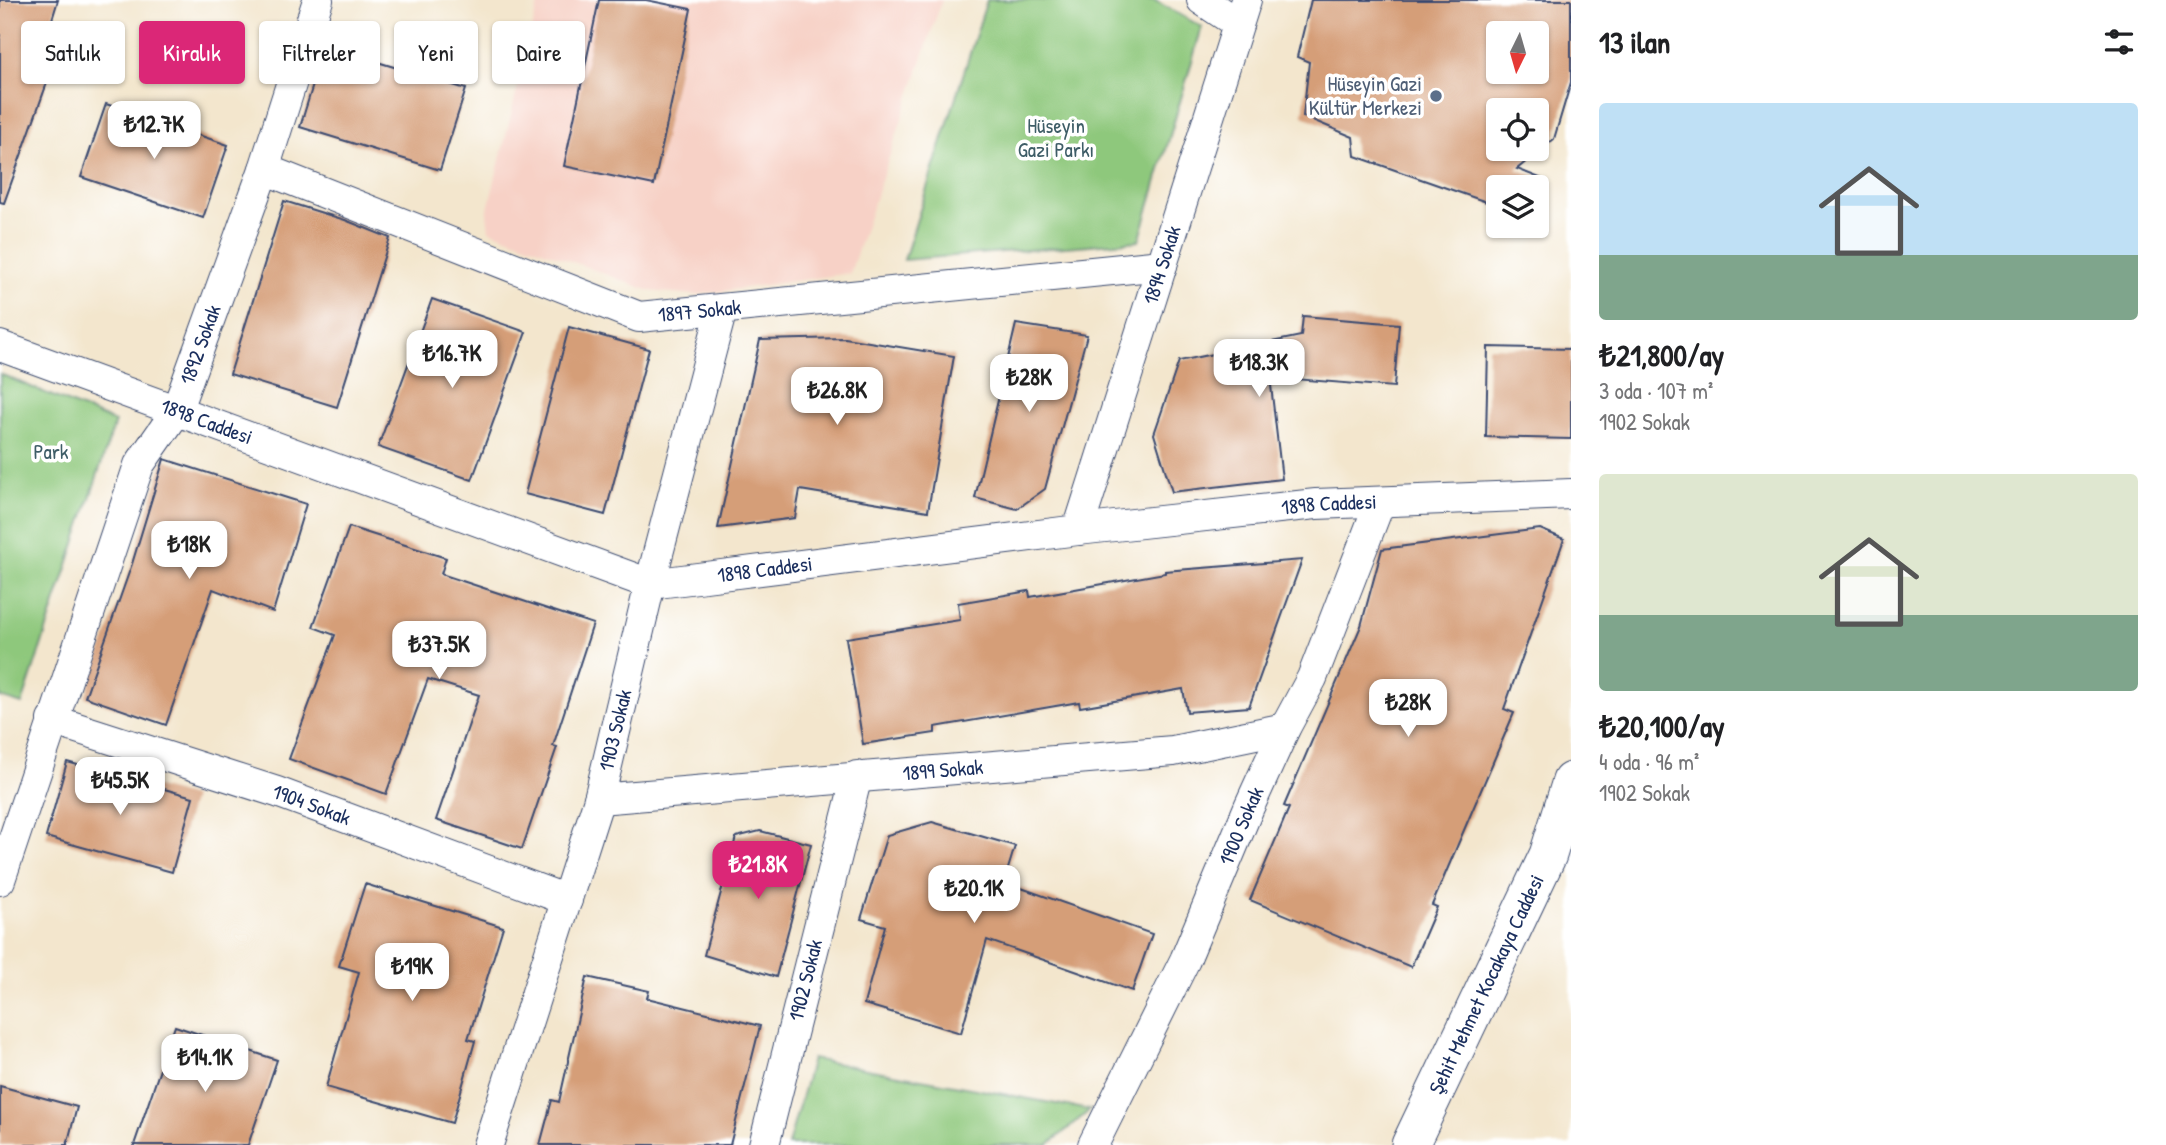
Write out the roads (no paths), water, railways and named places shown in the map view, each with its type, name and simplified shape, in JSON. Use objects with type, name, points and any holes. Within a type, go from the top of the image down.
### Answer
[{"type":"street","name":"1892 Sokak","points":[[0,880],[139,465],[176,412],[264,169],[318,0]]},
{"type":"street","points":[[1202,0],[1242,12]]},
{"type":"street","name":"1894 Sokak","points":[[1077,530],[1242,12]]},
{"type":"street","name":"1897 Sokak","points":[[264,169],[639,317],[1162,265]]},
{"type":"street","name":"1903 Sokak","points":[[488,1145],[598,799],[650,584],[722,309]]},
{"type":"street","name":"1898 Caddesi","points":[[0,346],[650,584],[1077,530],[1316,505],[1571,494]]},
{"type":"street","name":"1900 Sokak","points":[[1093,1145],[1185,960],[1249,807],[1285,728],[1312,678],[1380,502]]},
{"type":"street","name":"1904 Sokak","points":[[52,720],[277,792],[567,900]]},
{"type":"street","name":"1899 Sokak","points":[[598,799],[1173,751],[1285,728]]},
{"type":"street","name":"1902 Sokak","points":[[764,1145],[857,776]]},
{"type":"street","name":"Şehit Mehmet Kocakaya Caddesi","points":[[1410,1145],[1548,855],[1571,781]]},
{"type":"place","name":"Hüseyin Gazi Kültür Merkezi","points":[[1436,96]]},
{"type":"park label","name":"Hüseyin Gazi Parkı","points":[[1056,138]]},
{"type":"park label","name":"Park","points":[[51,452]]}]
